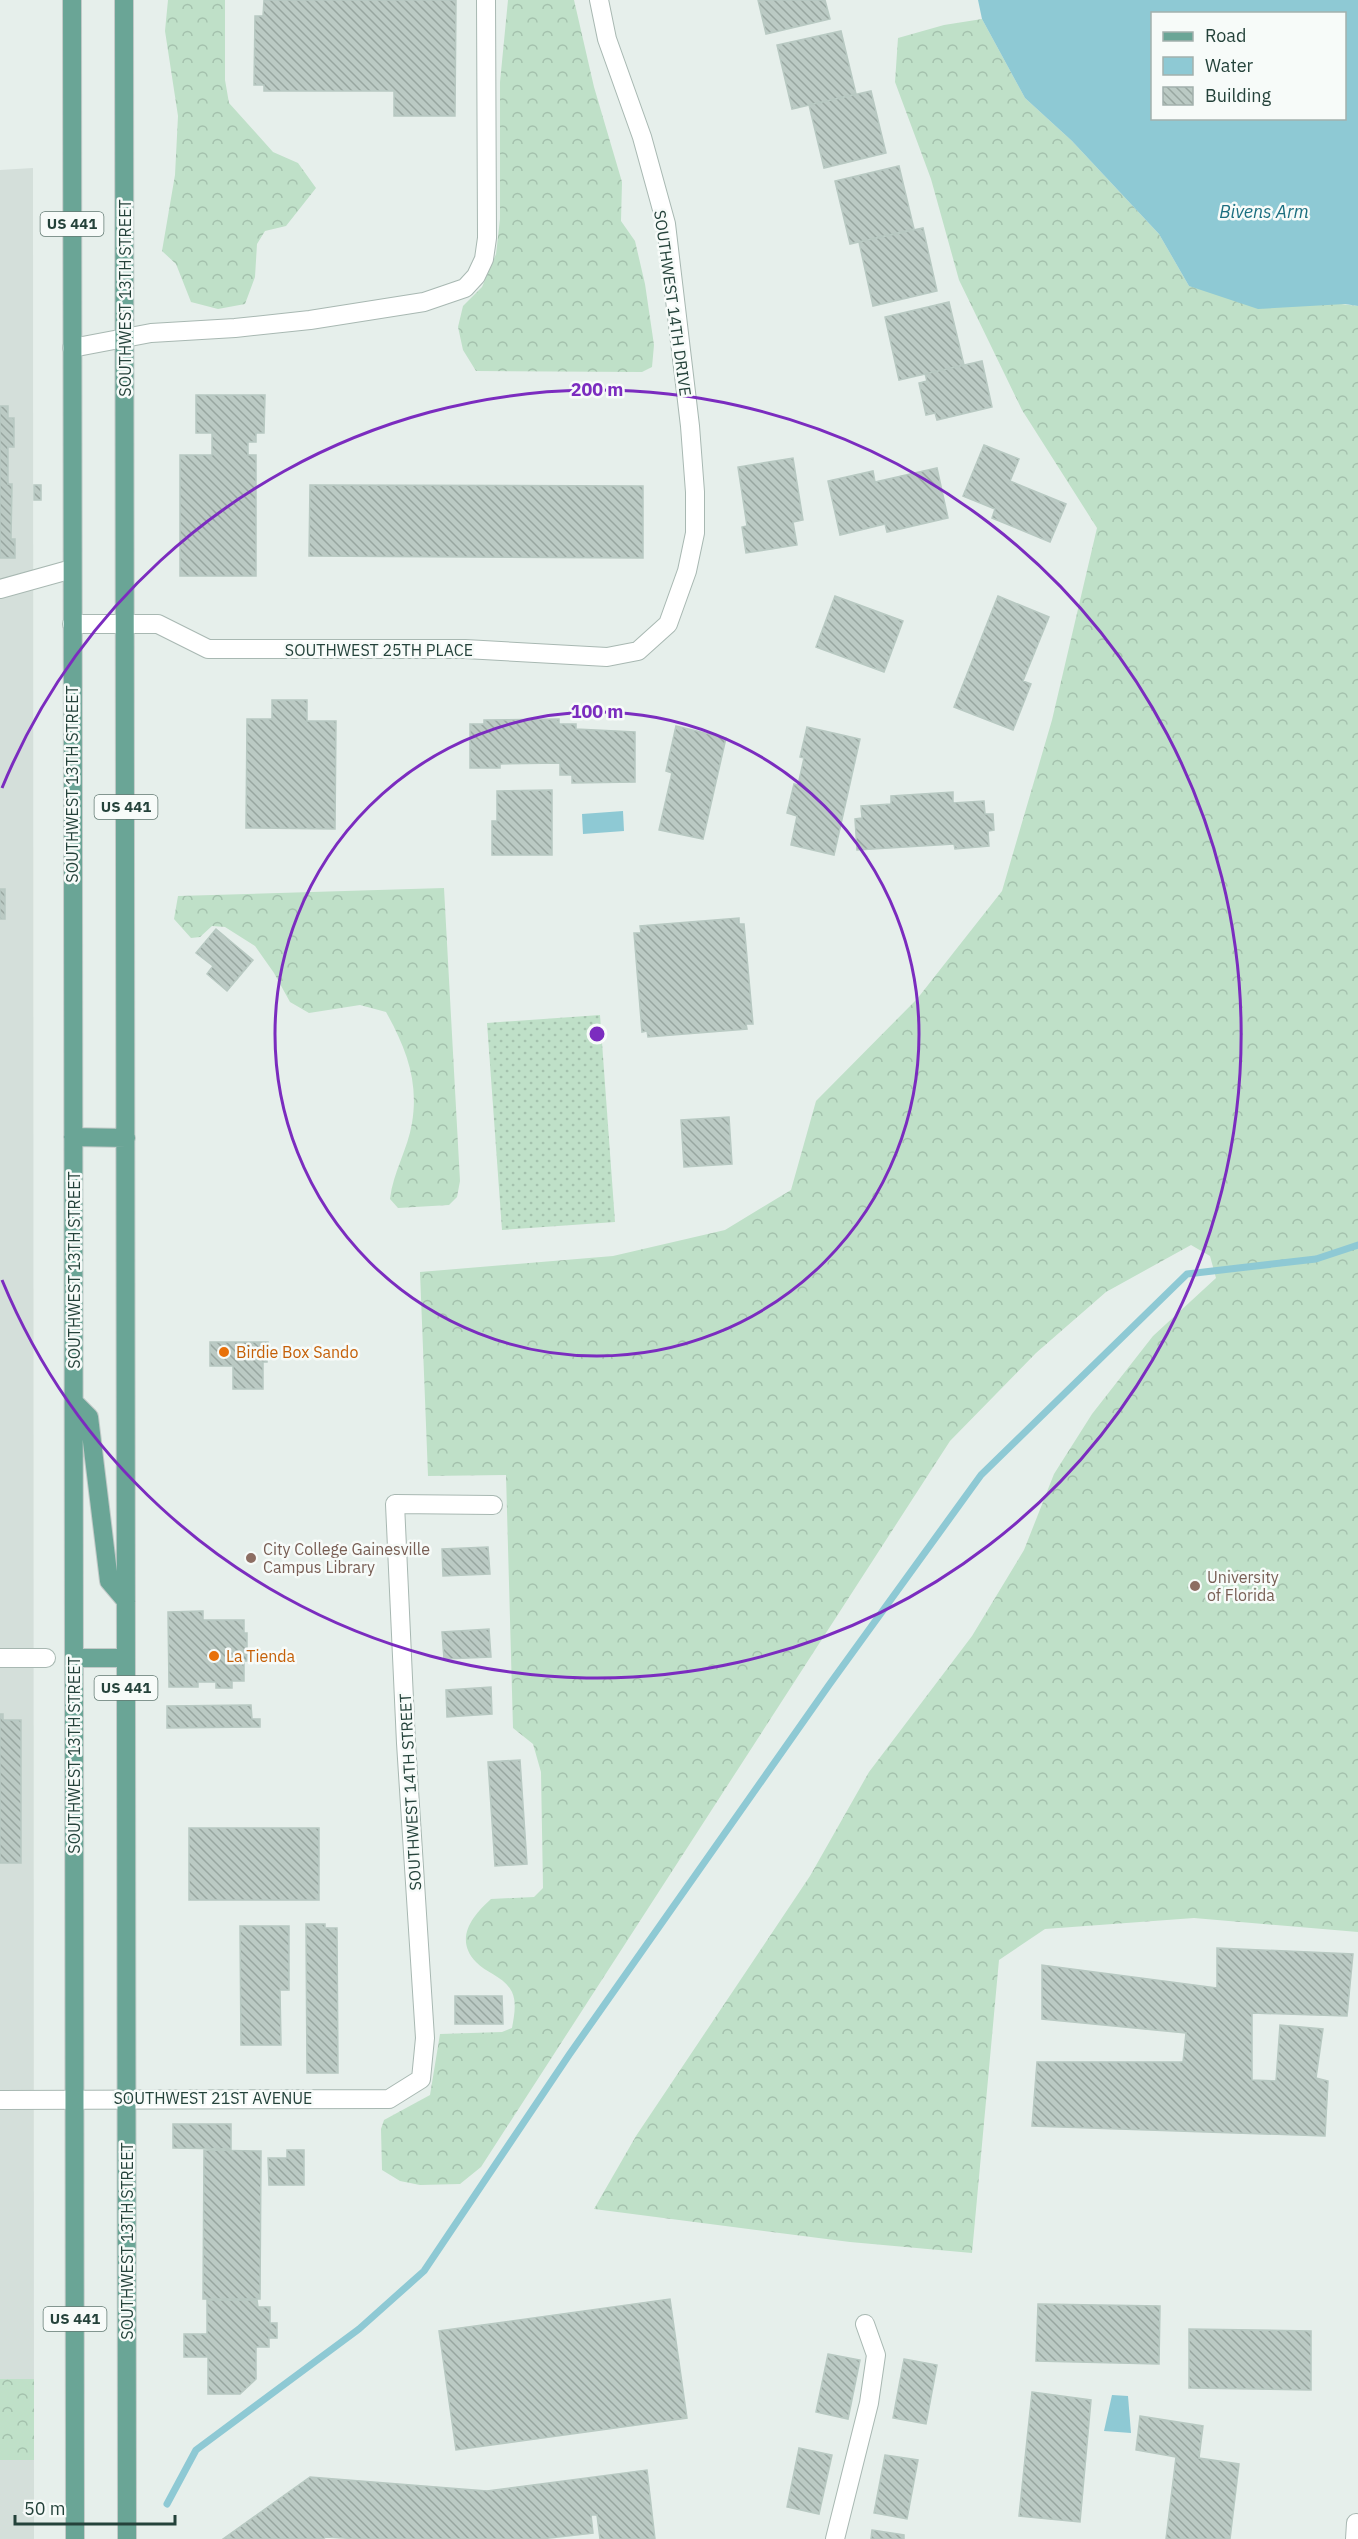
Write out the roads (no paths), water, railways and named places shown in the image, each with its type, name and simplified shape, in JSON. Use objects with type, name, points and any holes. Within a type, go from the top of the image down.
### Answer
[{"type":"main road","name":"SOUTHWEST 13TH STREET","points":[[72,0],[75,2539]]},
{"type":"main road","name":"SOUTHWEST 13TH STREET","points":[[124,0],[127,2539]]},
{"type":"main road","points":[[73,1137],[126,1138]]},
{"type":"main road","points":[[74,1402],[89,1417],[109,1581],[126,1601]]},
{"type":"main road","points":[[74,1658],[126,1658]]},
{"type":"street","points":[[72,348],[151,333],[235,328],[332,317],[424,302],[465,288],[477,276],[484,260],[487,238],[486,0]]},
{"type":"street","name":"SOUTHWEST 14TH DRIVE","points":[[599,0],[607,39],[642,137],[666,224],[690,426],[695,502],[694,533],[687,571],[672,612]]},
{"type":"street","points":[[0,589],[72,569]]},
{"type":"street","name":"SOUTHWEST 25TH PLACE","points":[[72,624],[158,624],[208,649],[465,649],[607,657],[638,651],[668,624],[672,612]]},
{"type":"street","name":"SOUTHWEST 14TH STREET","points":[[421,2079],[425,2038],[406,1743],[395,1504],[493,1504]]},
{"type":"street","points":[[0,1658],[46,1658]]},
{"type":"street","name":"SOUTHWEST 21ST AVENUE","points":[[0,2100],[389,2099],[421,2079]]},
{"type":"street","points":[[835,2539],[869,2403],[876,2355],[865,2324]]},
{"type":"water","name":"Bivens Arm","points":[[978,0],[1358,0],[1358,306],[1345,304],[1258,309],[1189,286],[1159,234],[1072,141],[1025,98],[982,19]]},
{"type":"water","points":[[623,811],[624,831],[583,834],[582,814]]},
{"type":"water","points":[[1112,2395],[1128,2396],[1131,2433],[1104,2431]]},
{"type":"waterway","points":[[167,2504],[196,2450],[359,2329],[424,2271],[569,2055],[829,1685],[981,1475],[1187,1274],[1316,1259],[1358,1245]]},
{"type":"place","name":"Birdie Box Sando","points":[[224,1352]]},
{"type":"place","name":"City College Gainesville Campus Library","points":[[251,1558]]},
{"type":"place","name":"University of Florida","points":[[1195,1586]]},
{"type":"place","name":"La Tienda","points":[[214,1656]]}]
